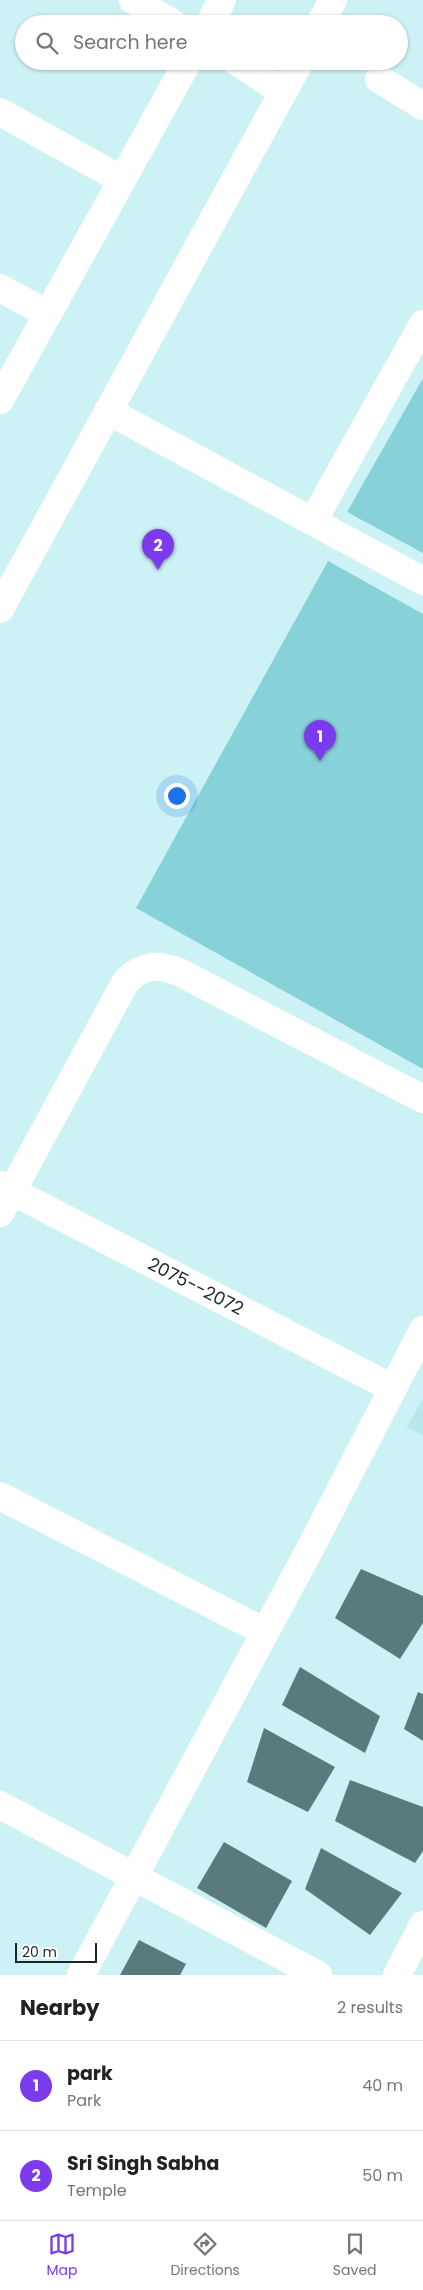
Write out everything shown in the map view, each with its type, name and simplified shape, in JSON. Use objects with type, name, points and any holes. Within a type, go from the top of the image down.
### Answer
[{"type":"street","points":[[133,0],[159,15]]},
{"type":"street","points":[[214,15],[222,0]]},
{"type":"street","points":[[325,15],[333,0]]},
{"type":"street","points":[[0,400],[183,70]]},
{"type":"street","points":[[250,70],[283,92]]},
{"type":"street","points":[[0,609],[295,70]]},
{"type":"street","points":[[380,79],[423,106]]},
{"type":"street","points":[[0,112],[122,180]]},
{"type":"street","points":[[0,288],[48,314]]},
{"type":"street","points":[[313,521],[423,324]]},
{"type":"street","points":[[108,411],[423,581]]},
{"type":"street","points":[[4,1197],[126,981],[136,972],[151,967],[164,966],[179,972],[423,1100]]},
{"type":"street","name":"2075--2072","points":[[4,1197],[392,1388]]},
{"type":"street","points":[[81,1975],[312,1545],[423,1330]]},
{"type":"street","points":[[0,1496],[265,1632]]},
{"type":"street","points":[[0,1805],[318,1975]]},
{"type":"street","points":[[397,1975],[423,1925]]},
{"type":"shaded area","points":[[423,378],[423,553],[347,512]]},
{"type":"shaded area","points":[[328,561],[423,614],[423,1069],[136,908]]},
{"type":"shaded area","points":[[423,1398],[423,1436],[407,1427]]},
{"type":"building","points":[[361,1569],[423,1596],[423,1623],[400,1659],[335,1618]]},
{"type":"building","points":[[300,1667],[380,1716],[365,1753],[282,1705]]},
{"type":"building","points":[[418,1692],[423,1694],[423,1741],[404,1729]]},
{"type":"building","points":[[264,1728],[335,1767],[308,1812],[247,1782]]},
{"type":"building","points":[[350,1780],[423,1807],[423,1851],[415,1863],[335,1821]]},
{"type":"building","points":[[224,1842],[292,1881],[266,1928],[197,1888]]},
{"type":"building","points":[[321,1848],[402,1893],[370,1935],[305,1889]]},
{"type":"building","points":[[139,1940],[186,1964],[180,1975],[120,1975]]},
{"type":"place","name":"Sri Singh Sabha","points":[[158,570]]},
{"type":"place","name":"park","points":[[320,761]]}]
